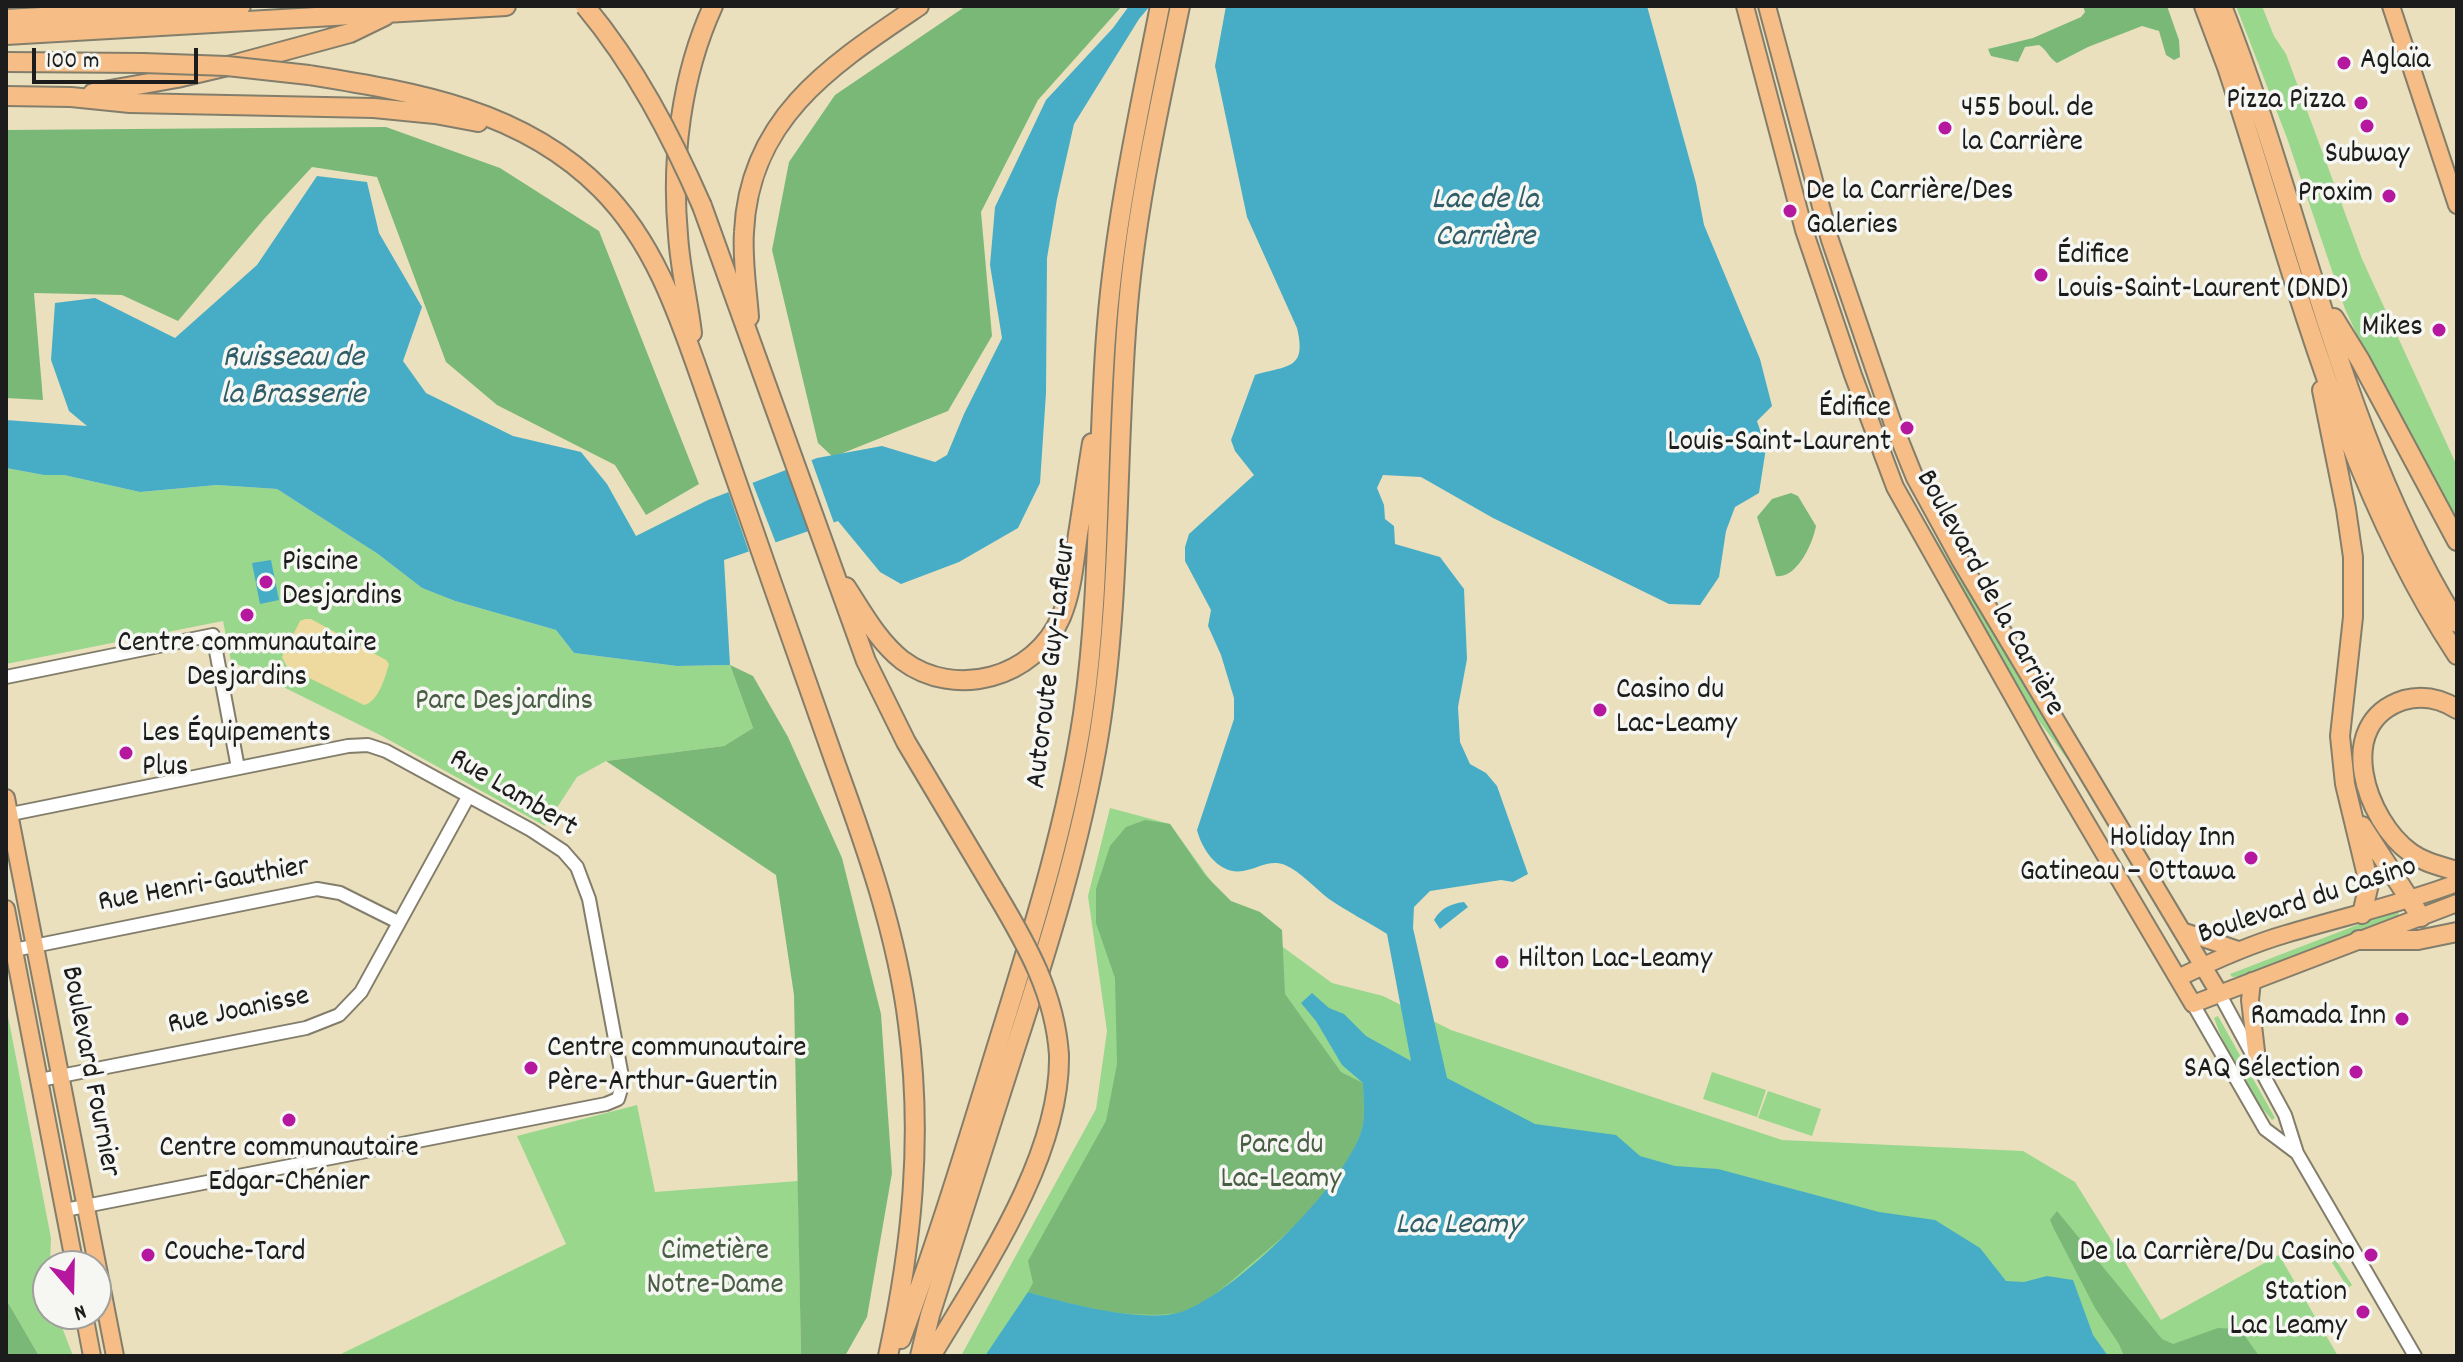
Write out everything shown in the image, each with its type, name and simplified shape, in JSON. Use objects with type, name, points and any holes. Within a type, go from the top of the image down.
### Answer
[{"type":"highway","points":[[6,19],[241,6]]},
{"type":"highway","points":[[6,35],[506,6]]},
{"type":"highway","points":[[585,6],[643,89],[678,154],[702,206],[866,661],[919,764],[1024,942],[1045,987],[1054,1016],[1059,1055],[1057,1099],[1050,1125],[1005,1228],[931,1356]]},
{"type":"highway","points":[[695,363],[678,237],[675,177],[682,115],[699,43],[713,6]]},
{"type":"highway","points":[[752,344],[744,253],[745,220],[751,186],[766,146],[781,121],[814,83],[919,6]]},
{"type":"highway","points":[[2204,6],[2227,67],[2350,443],[2381,518],[2411,579],[2457,655]]},
{"type":"highway","points":[[2222,6],[2354,402],[2385,482],[2423,563],[2457,623]]},
{"type":"highway","points":[[71,97],[232,65],[350,33],[392,13]]},
{"type":"highway","name":"Autoroute Guy-Lafleur","points":[[895,1356],[930,1261],[1035,925],[1071,782],[1084,708],[1095,604],[1105,349],[1118,225],[1159,13]]},
{"type":"highway","name":"Autoroute Guy-Lafleur","points":[[920,1356],[939,1286],[1059,910],[1094,760],[1114,613],[1125,343],[1133,258],[1147,168],[1178,15]]},
{"type":"highway","points":[[6,62],[235,67],[309,75],[456,104],[517,130],[571,162],[624,214],[660,273],[695,363],[865,848],[891,937],[907,1014],[915,1100],[915,1175],[907,1257],[888,1356]]},
{"type":"highway","points":[[6,96],[71,97],[130,103],[393,109],[517,130]]},
{"type":"highway","points":[[2318,291],[2360,360],[2457,541]]},
{"type":"highway","points":[[2311,328],[2353,557],[2353,617],[2340,736],[2344,773],[2369,884],[2362,914]]},
{"type":"highway","points":[[827,557],[883,642],[917,669],[943,678],[978,680],[1005,673],[1030,658],[1052,634],[1062,616],[1070,588],[1105,349]]},
{"type":"highway","points":[[2457,709],[2431,698],[2397,703],[2377,717],[2368,730],[2362,759],[2368,792],[2391,835],[2420,858],[2457,871]]},
{"type":"highway","points":[[2353,810],[2421,917]]},
{"type":"highway","points":[[2359,940],[2418,940],[2457,932]]},
{"type":"main road","name":"Boulevard de la Carrière","points":[[1745,6],[1804,230],[1895,487],[2030,727],[2193,1004]]},
{"type":"main road","name":"Boulevard de la Carrière","points":[[1767,6],[1830,240],[1892,421],[1915,478],[1960,560],[2219,993]]},
{"type":"main road","points":[[2391,6],[2457,205]]},
{"type":"main road","name":"Boulevard Fournier","points":[[7,809],[115,1356]]},
{"type":"main road","name":"Boulevard du Casino","points":[[2178,978],[2238,950],[2287,933],[2362,914],[2457,883]]},
{"type":"main road","name":"Boulevard du Casino","points":[[2193,1004],[2457,903]]},
{"type":"main road","name":"Boulevard Fournier","points":[[6,909],[72,1250]]},
{"type":"main road","points":[[2182,931],[2238,950]]},
{"type":"main road","points":[[2252,981],[2250,1000],[2257,1060]]},
{"type":"main road","points":[[87,1330],[92,1356]]},
{"type":"street","points":[[6,677],[213,635],[238,768]]},
{"type":"street","name":"Rue Lambert","points":[[7,809],[348,746],[368,745],[386,751],[553,844],[570,858],[582,878],[589,899],[621,1068],[623,1088],[618,1099],[606,1104],[87,1206]]},
{"type":"street","name":"Rue Joanisse","points":[[40,1080],[306,1028],[329,1020],[347,1008],[361,992],[468,797]]},
{"type":"street","name":"Rue Henri-Gauthier","points":[[14,950],[317,889],[340,893],[398,922]]},
{"type":"street","name":"Boulevard de la Carrière","points":[[2219,993],[2285,1115],[2297,1153],[2415,1356]]},
{"type":"street","name":"Boulevard de la Carrière","points":[[2193,1004],[2265,1129],[2297,1153]]},
{"type":"street","points":[[65,1210],[87,1206]]},
{"type":"green space","points":[[966,6],[1122,6],[1038,100],[981,212],[992,336],[948,411],[833,457],[818,443],[772,250],[789,162],[835,95]]},
{"type":"green space","points":[[2083,6],[2167,6],[2179,40],[2180,57],[2174,60],[2166,55],[2159,31],[2142,26],[2057,63],[2039,45],[2025,47],[2018,62],[1991,56],[1988,49],[2033,38],[2081,17],[2085,12]]},
{"type":"green space","points":[[2236,6],[2262,6],[2274,36],[2286,54],[2362,259],[2457,466],[2457,519],[2365,352],[2345,309],[2287,138]]},
{"type":"green space","points":[[386,127],[500,168],[599,231],[699,484],[646,515],[615,465],[497,405],[446,362],[377,177],[312,167],[178,321],[122,295],[34,293],[43,400],[6,398],[6,130]]},
{"type":"green space","name":"Parc Desjardins","points":[[6,468],[64,475],[140,492],[217,485],[277,489],[378,554],[422,588],[455,601],[556,630],[574,653],[677,666],[730,665],[753,728],[724,746],[606,761],[577,777],[545,826],[380,735],[231,661],[223,621],[6,664]]},
{"type":"green space","points":[[1791,493],[1798,496],[1816,526],[1808,550],[1797,566],[1791,572],[1776,576],[1757,517],[1772,499]]},
{"type":"green space","points":[[1926,522],[1960,580],[1981,608],[2186,952],[2068,760],[2022,698]]},
{"type":"green space","points":[[730,665],[753,676],[788,737],[842,858],[881,1014],[892,1173],[867,1317],[845,1356],[801,1356],[794,995],[776,875],[606,761],[724,746],[753,728]]},
{"type":"green space","name":"Parc du Lac-Leamy","points":[[1110,808],[1170,824],[1231,909],[1332,983],[1383,996],[1451,1030],[1782,1140],[2023,1151],[2075,1182],[2161,1320],[2279,1255],[2338,1356],[961,1356],[1096,1109],[1107,1031],[1088,896]]},
{"type":"green space","points":[[1145,820],[1170,824],[1205,875],[1231,901],[1260,912],[1282,930],[1285,994],[1341,1072],[1363,1083],[1364,1108],[1363,1126],[1352,1153],[1312,1208],[1213,1295],[1186,1311],[1159,1315],[1102,1310],[1028,1292],[1033,1283],[1028,1261],[1106,1121],[1117,1064],[1115,978],[1096,923],[1096,889],[1110,846],[1126,827]]},
{"type":"green space","points":[[2398,912],[2399,915],[2245,976],[2232,977],[2230,974],[2365,922]]},
{"type":"green space","points":[[6,1006],[51,1238],[51,1250],[32,1250],[32,1330],[63,1330],[73,1356],[39,1356],[6,1299]]},
{"type":"green space","points":[[2218,1016],[2275,1118],[2272,1120],[2231,1058],[2214,1018]]},
{"type":"green space","points":[[1712,1072],[1766,1090],[1757,1117],[1703,1099]]},
{"type":"green space","points":[[1768,1091],[1821,1109],[1812,1136],[1758,1118]]},
{"type":"green space","name":"Cimetière Notre-Dame","points":[[637,1105],[655,1192],[798,1181],[801,1356],[337,1356],[566,1244],[517,1136]]},
{"type":"green space","points":[[2057,1211],[2162,1339],[2173,1344],[2218,1328],[2240,1329],[2259,1356],[2124,1356],[2054,1229],[2050,1220]]},
{"type":"green space","points":[[2325,1243],[2352,1285],[2348,1288],[2321,1245]]},
{"type":"green space","points":[[6,1299],[39,1356],[6,1356]]},
{"type":"sand","points":[[311,619],[386,660],[389,664],[383,682],[369,703],[364,705],[287,667],[282,657],[300,621]]},
{"type":"water","name":"Ruisseau de la Brasserie","points":[[1129,6],[1150,6],[1074,124],[1057,199],[1047,258],[1046,393],[1040,483],[1018,528],[959,562],[901,584],[880,572],[838,521],[724,560],[730,665],[677,666],[574,653],[556,630],[455,601],[422,588],[378,554],[277,489],[217,485],[140,492],[64,475],[6,468],[6,420],[87,426],[69,411],[51,360],[55,303],[95,298],[175,338],[257,265],[317,176],[367,182],[379,233],[422,307],[403,361],[426,393],[513,436],[581,452],[607,484],[636,536],[708,500],[817,458],[882,446],[935,462],[947,455],[1002,338],[990,265],[995,207],[1046,100],[1113,28]]},
{"type":"water","name":"Lac de la Carrière","points":[[1226,6],[1647,6],[1696,183],[1704,225],[1760,359],[1772,406],[1757,421],[1766,448],[1759,493],[1735,507],[1726,531],[1719,577],[1700,605],[1669,604],[1493,518],[1421,477],[1383,475],[1377,488],[1384,505],[1385,519],[1394,526],[1395,544],[1440,557],[1464,589],[1467,659],[1458,707],[1460,742],[1470,764],[1486,773],[1497,786],[1528,874],[1513,882],[1501,880],[1430,891],[1414,907],[1413,928],[1447,1078],[1535,1124],[1616,1135],[1640,1156],[1675,1166],[1718,1169],[1879,1212],[1935,1220],[1980,1248],[2006,1281],[2024,1282],[2047,1276],[2073,1280],[2093,1335],[2108,1356],[985,1356],[1028,1292],[1084,1307],[1128,1314],[1168,1315],[1184,1311],[1206,1300],[1259,1260],[1311,1207],[1350,1155],[1361,1132],[1364,1108],[1363,1083],[1342,1065],[1316,1021],[1301,1003],[1312,993],[1329,1008],[1344,1014],[1366,1036],[1411,1061],[1387,934],[1329,899],[1285,865],[1269,864],[1243,871],[1226,869],[1207,853],[1197,830],[1234,719],[1234,698],[1208,626],[1211,610],[1185,561],[1185,547],[1189,534],[1254,475],[1235,451],[1231,440],[1255,375],[1292,364],[1299,352],[1297,328],[1247,217],[1215,66]]},
{"type":"water","name":"Piscine Desjardins","points":[[271,560],[279,600],[260,604],[252,563]]},
{"type":"water","points":[[1464,902],[1468,907],[1440,929],[1434,920],[1440,912],[1450,905]]},
{"type":"pier","points":[[810,456],[835,526],[810,535],[786,465]]},
{"type":"pier","points":[[751,479],[777,546],[750,555],[727,488]]},
{"type":"place","name":"Aglaïa","points":[[2344,63]]},
{"type":"place","name":"Pizza Pizza","points":[[2361,103]]},
{"type":"place","name":"Subway","points":[[2367,126]]},
{"type":"place","name":"455 boul. de la Carrière","points":[[1945,128]]},
{"type":"place","name":"Proxim","points":[[2389,196]]},
{"type":"place","name":"De la Carrière/Des Galeries","points":[[1790,211]]},
{"type":"place","name":"Édifice Louis-Saint-Laurent (DND)","points":[[2041,275]]},
{"type":"place","name":"Mikes","points":[[2439,330]]},
{"type":"place","name":"Édifice Louis-Saint-Laurent","points":[[1907,428]]},
{"type":"place","name":"Piscine Desjardins","points":[[266,582]]},
{"type":"place","name":"Centre communautaire Desjardins","points":[[247,615]]},
{"type":"place","name":"Casino du Lac-Leamy","points":[[1600,710]]},
{"type":"place","name":"Les Équipements Plus","points":[[126,753]]},
{"type":"place","name":"Holiday Inn Gatineau – Ottawa","points":[[2251,858]]},
{"type":"place","name":"Hilton Lac-Leamy","points":[[1502,962]]},
{"type":"place","name":"Ramada Inn","points":[[2402,1019]]},
{"type":"place","name":"Centre communautaire Père-Arthur-Guertin","points":[[531,1068]]},
{"type":"place","name":"SAQ Sélection","points":[[2356,1072]]},
{"type":"place","name":"Centre communautaire Edgar-Chénier","points":[[289,1120]]},
{"type":"place","name":"Couche-Tard","points":[[148,1255]]},
{"type":"place","name":"De la Carrière/Du Casino","points":[[2371,1255]]},
{"type":"place","name":"Station Lac Leamy","points":[[2363,1312]]},
{"type":"water label","name":"Lac Leamy","points":[[1458,1228]]}]
